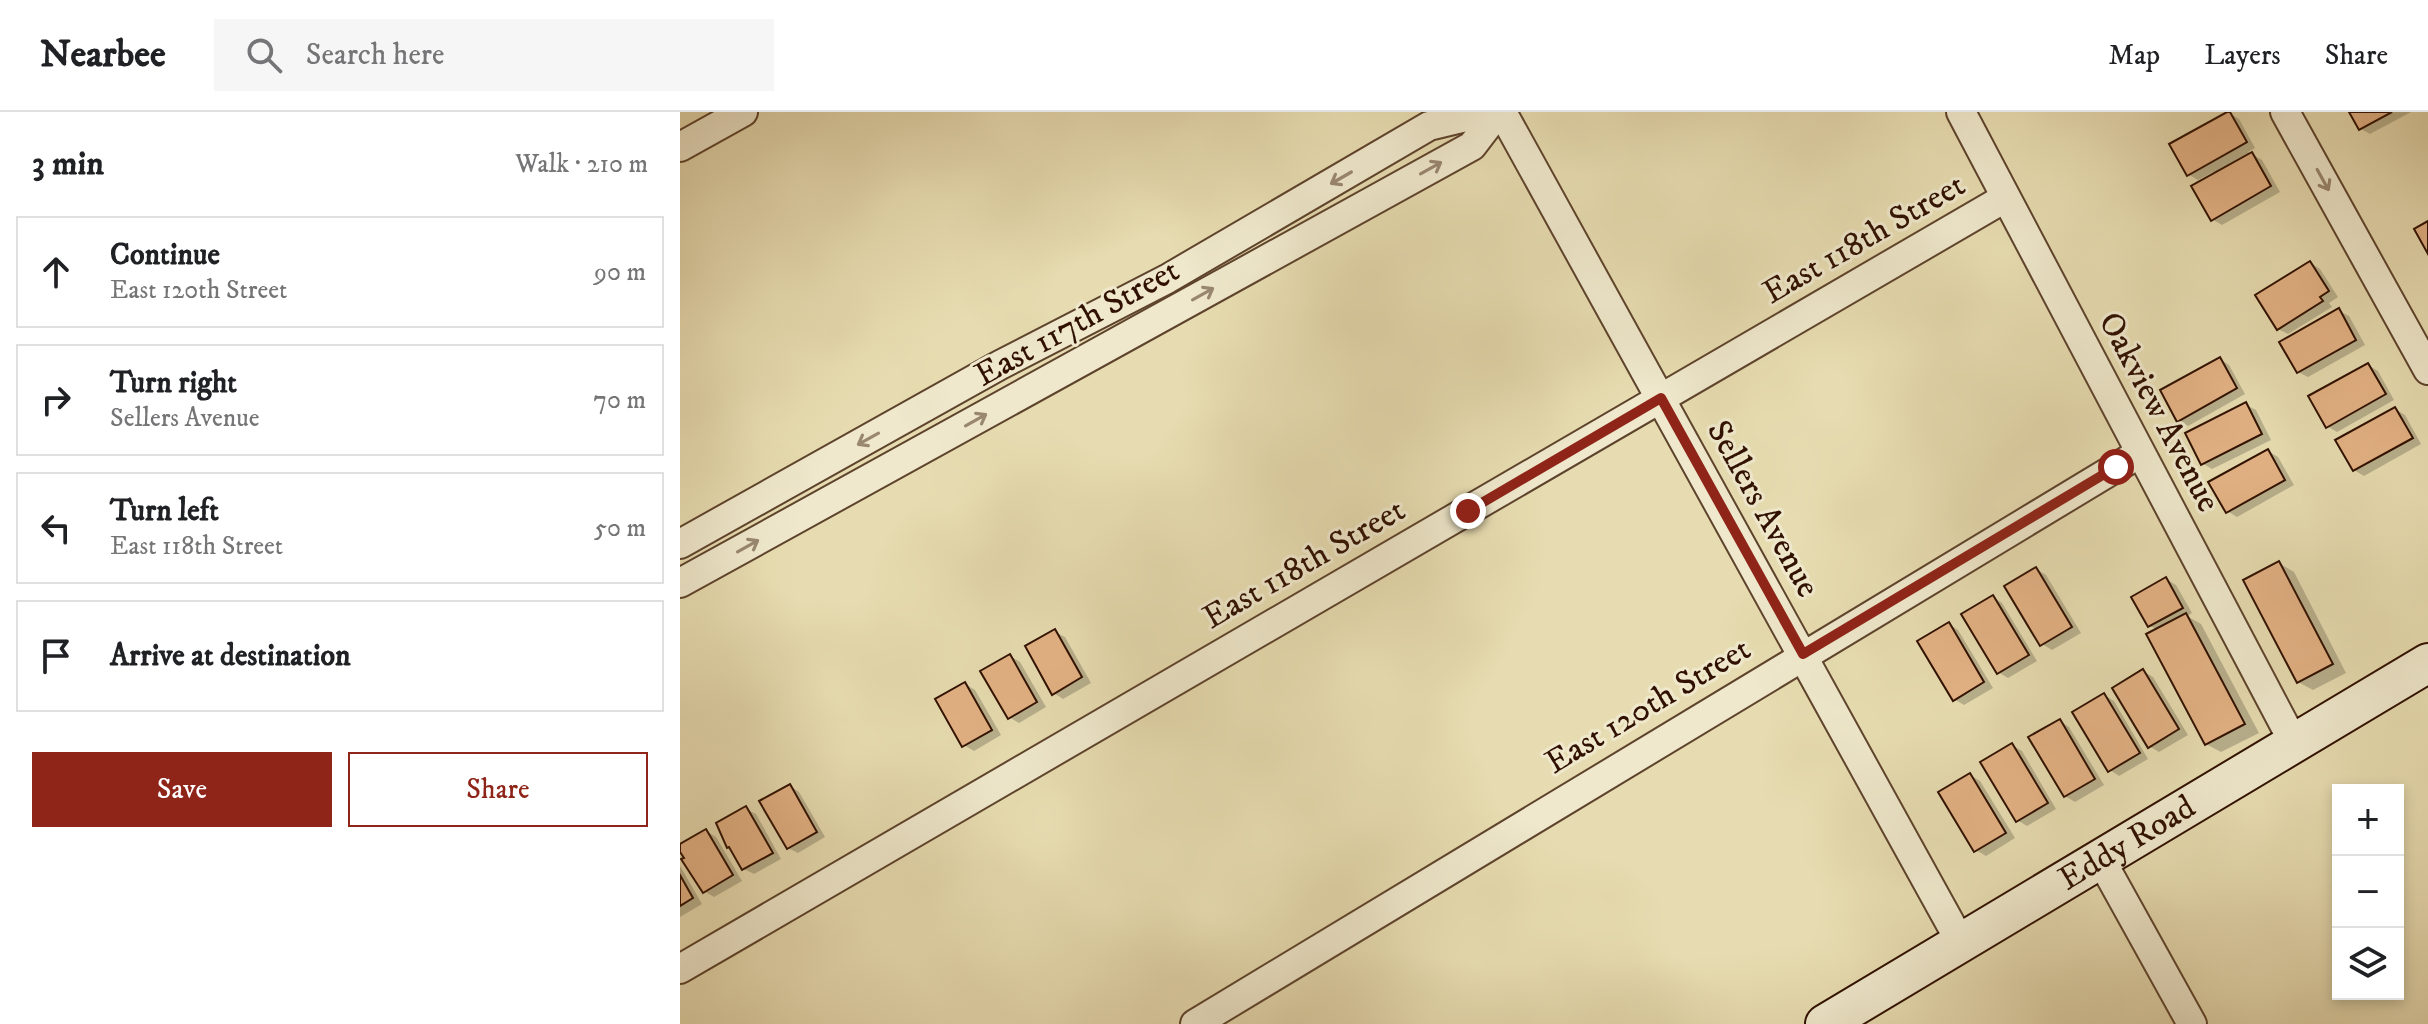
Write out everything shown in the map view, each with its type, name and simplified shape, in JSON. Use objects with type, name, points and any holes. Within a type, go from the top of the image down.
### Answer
[{"type":"street","points":[[680,147],[743,112]]},
{"type":"street","name":"East 117th Street","points":[[680,544],[1000,365],[1167,279],[1429,126],[1487,112]]},
{"type":"street","name":"East 117th Street","points":[[680,583],[1472,146],[1500,112]]},
{"type":"street","name":"Sellers Avenue","points":[[1500,112],[1960,941]]},
{"type":"street","name":"Oakview Avenue","points":[[1961,112],[2295,745]]},
{"type":"street","points":[[2285,112],[2428,370]]},
{"type":"street","name":"East 118th Street","points":[[680,969],[2005,198]]},
{"type":"street","name":"East 120th Street","points":[[1195,1024],[2140,453]]},
{"type":"street","name":"Eddy Road","points":[[1825,1024],[2428,663]]},
{"type":"street","points":[[2101,860],[2192,1024]]},
{"type":"building","points":[[2230,112],[2247,142],[2187,176],[2169,144]]},
{"type":"building","points":[[2349,112],[2392,112],[2359,130]]},
{"type":"building","points":[[2252,152],[2271,186],[2211,221],[2191,186]]},
{"type":"building","points":[[2428,221],[2428,254],[2414,229]]},
{"type":"building","points":[[2310,261],[2329,291],[2320,297],[2323,301],[2277,330],[2255,295]]},
{"type":"building","points":[[2339,308],[2356,340],[2297,373],[2279,342]]},
{"type":"building","points":[[2220,357],[2237,388],[2177,422],[2160,390]]},
{"type":"building","points":[[2368,363],[2386,394],[2326,428],[2308,396]]},
{"type":"building","points":[[2246,402],[2262,434],[2201,465],[2185,433]]},
{"type":"building","points":[[2395,407],[2413,438],[2353,471],[2335,440]]},
{"type":"building","points":[[2268,449],[2285,480],[2226,513],[2208,482]]},
{"type":"building","points":[[2279,561],[2333,664],[2297,683],[2243,580]]},
{"type":"building","points":[[2036,567],[2072,627],[2040,646],[2004,586]]},
{"type":"building","points":[[2166,577],[2183,608],[2148,627],[2131,597]]},
{"type":"building","points":[[1993,595],[2029,655],[1997,674],[1961,614]]},
{"type":"building","points":[[2186,613],[2245,724],[2205,745],[2146,634]]},
{"type":"building","points":[[1949,622],[1984,682],[1953,701],[1917,641]]},
{"type":"building","points":[[1055,629],[1082,677],[1052,695],[1025,646]]},
{"type":"building","points":[[1010,654],[1037,702],[1008,719],[980,671]]},
{"type":"building","points":[[2143,669],[2179,729],[2148,748],[2112,688]]},
{"type":"building","points":[[965,682],[992,730],[962,747],[935,699]]},
{"type":"building","points":[[2104,693],[2140,753],[2108,772],[2072,712]]},
{"type":"building","points":[[2060,719],[2095,779],[2064,797],[2028,737]]},
{"type":"building","points":[[2012,743],[2048,803],[2016,822],[1980,762]]},
{"type":"building","points":[[1970,773],[2006,833],[1974,852],[1938,792]]},
{"type":"building","points":[[790,784],[817,832],[787,849],[759,801]]},
{"type":"building","points":[[746,806],[773,853],[742,870],[727,848],[716,823]]},
{"type":"building","points":[[706,829],[733,875],[703,893],[681,859],[684,858],[680,844]]},
{"type":"building","points":[[680,875],[693,898],[680,906]]},
{"type":"route","points":[[1468,511],[1661,398],[1803,654],[2116,467]]}]
